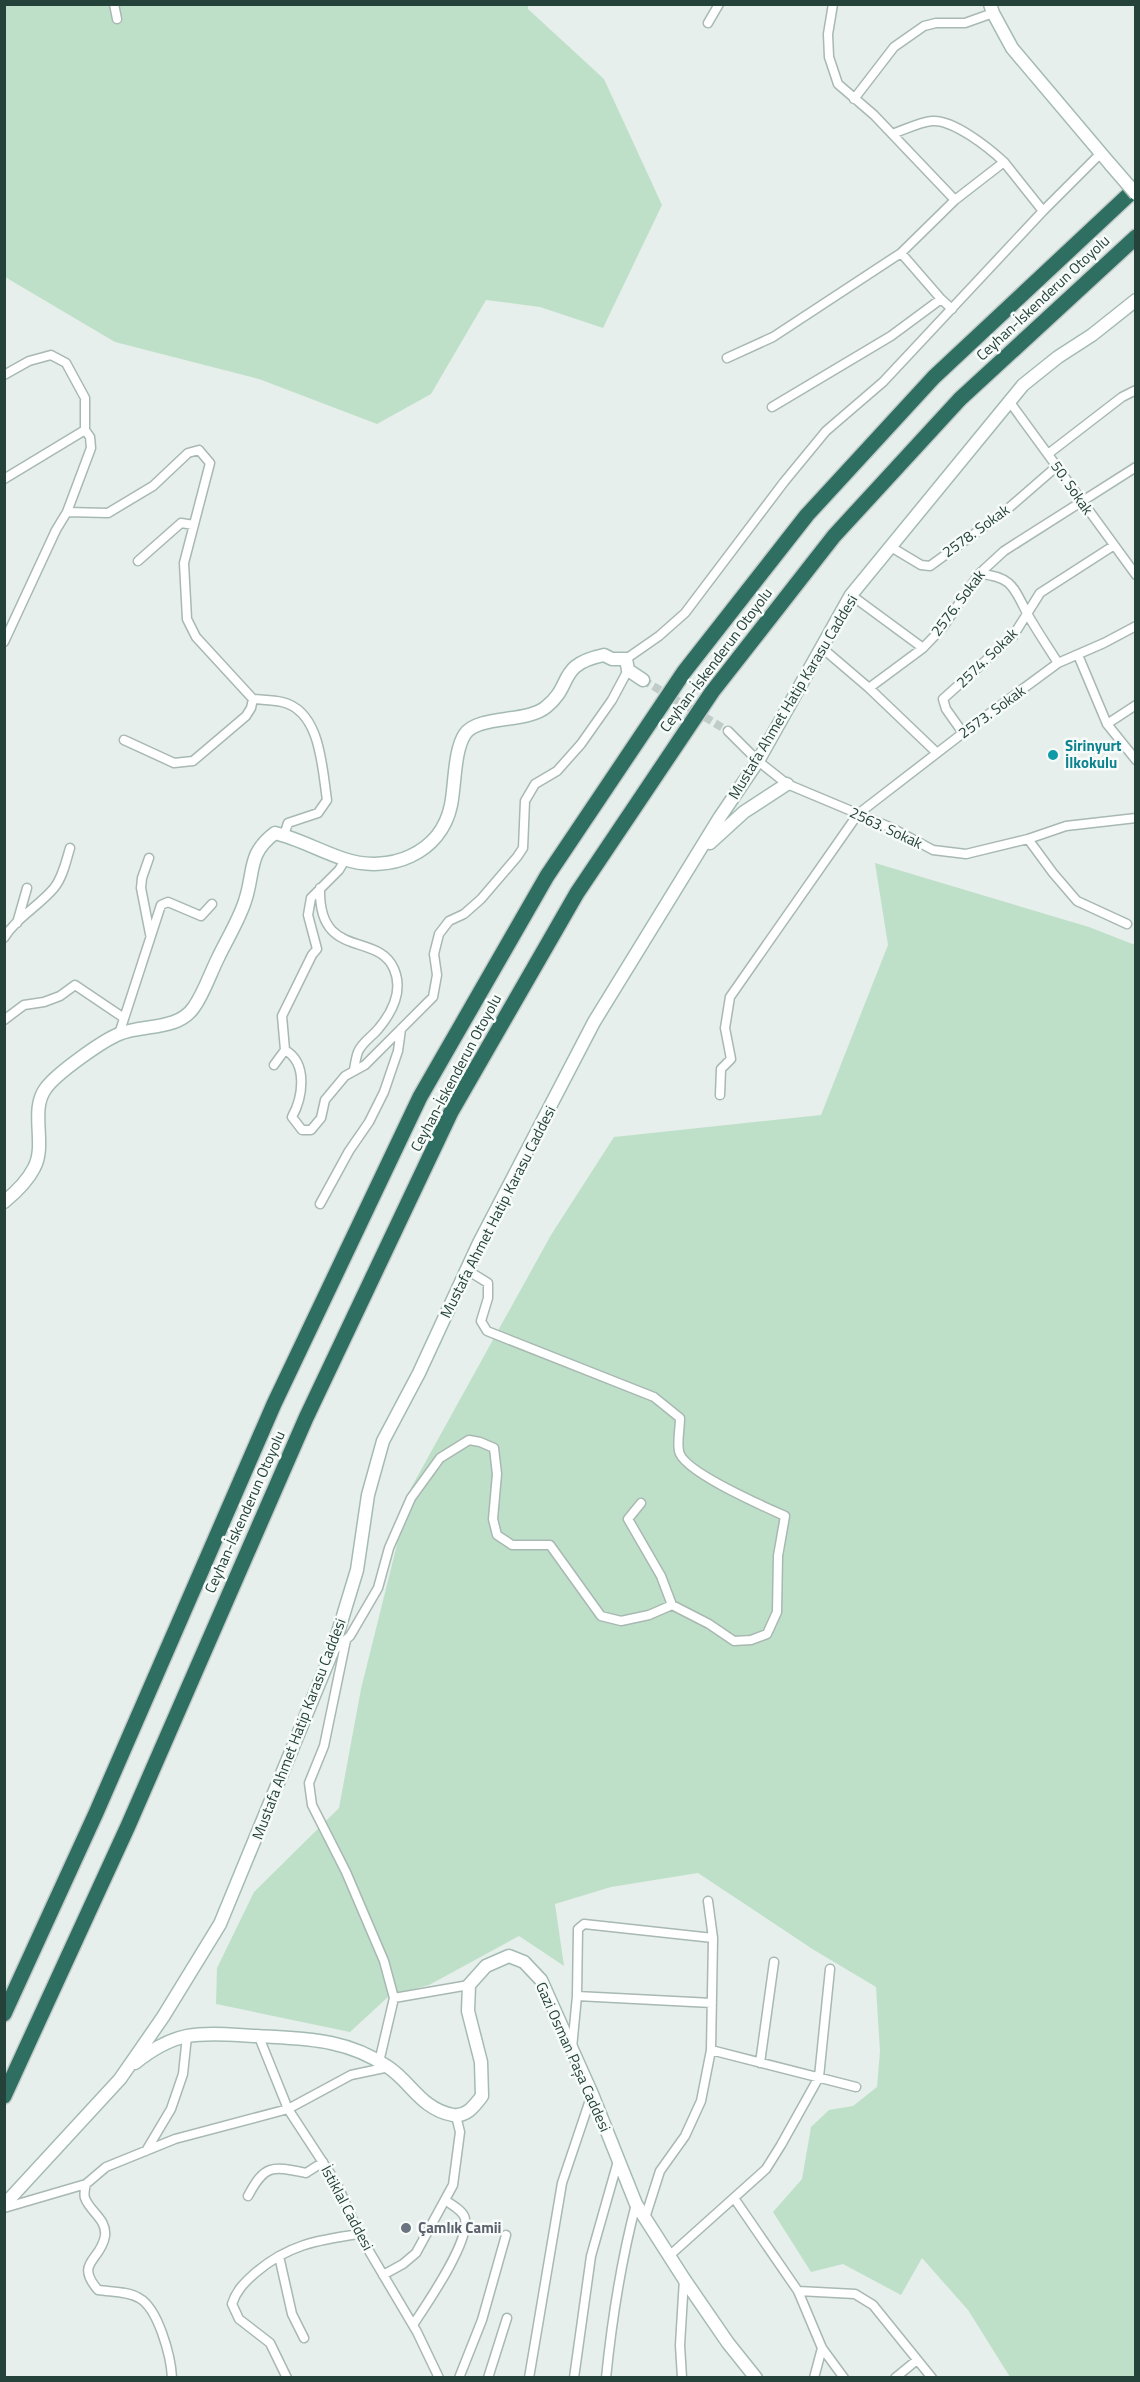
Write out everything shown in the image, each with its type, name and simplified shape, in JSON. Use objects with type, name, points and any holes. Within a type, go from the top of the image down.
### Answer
[{"type":"highway","name":"Ceyhan-İskenderun Otoyolu","points":[[4,2014],[96,1813],[274,1404],[420,1096],[547,876],[684,672],[807,515],[934,377],[1136,188]]},
{"type":"highway","name":"Ceyhan-İskenderun Otoyolu","points":[[4,2096],[128,1826],[306,1418],[451,1112],[577,893],[707,700],[834,536],[960,399],[1136,237]]},
{"type":"street","points":[[114,4],[117,19]]},
{"type":"street","points":[[708,23],[719,4]]},
{"type":"street","points":[[833,4],[828,34],[829,57],[838,84],[892,134],[955,200]]},
{"type":"street","points":[[854,99],[894,48],[924,26],[936,23],[965,23],[991,9],[1012,48],[1136,194]]},
{"type":"street","points":[[892,134],[932,121],[948,124],[988,147],[1004,162],[1043,211]]},
{"type":"street","points":[[285,1050],[293,1054],[302,1078],[302,1089],[292,1117],[302,1130],[311,1130],[321,1118],[325,1100],[345,1076],[365,1065],[433,997],[437,975],[434,954],[439,934],[449,921],[464,914],[481,899],[517,857],[523,848],[525,801],[535,784],[557,771],[581,744],[612,700],[627,665],[685,613],[777,490],[826,431],[883,382],[1043,211],[1101,153]]},
{"type":"street","points":[[727,358],[773,337],[901,253],[955,200],[1004,162]]},
{"type":"street","points":[[901,253],[952,309]]},
{"type":"street","points":[[772,407],[891,336],[941,299]]},
{"type":"street","name":"Mustafa Ahmet Hatip Karasu Caddesi","points":[[4,2206],[120,2079],[163,2017],[220,1924],[332,1652],[357,1570],[368,1495],[383,1441],[419,1373],[467,1270],[594,1022],[758,761],[851,595],[1023,385],[1136,300]]},
{"type":"street","points":[[4,375],[29,362],[51,355],[66,363],[85,398],[85,430],[90,437],[91,448],[67,512],[56,530],[4,642]]},
{"type":"street","points":[[1048,454],[1122,397],[1136,390]]},
{"type":"street","name":"50. Sokak","points":[[1009,401],[1113,546],[1132,561],[1136,575]]},
{"type":"street","points":[[4,478],[85,430]]},
{"type":"street","points":[[67,512],[108,513],[153,486],[188,453],[199,450],[210,463],[183,563],[187,619],[190,628],[212,656],[253,699],[284,702],[298,710],[312,727],[327,800],[318,813],[288,823],[284,835]]},
{"type":"street","name":"2578. Sokak","points":[[891,547],[921,565],[930,566],[1003,513],[1056,467]]},
{"type":"street","name":"2576. Sokak","points":[[869,688],[923,648],[943,627],[979,574],[1004,551],[1136,467]]},
{"type":"street","points":[[138,561],[181,523],[194,525]]},
{"type":"street","name":"2574. Sokak","points":[[963,732],[946,710],[943,699],[1013,636],[1041,593],[1113,546]]},
{"type":"street","points":[[979,574],[994,575],[1008,582],[1022,599],[1027,614],[1058,663]]},
{"type":"street","points":[[851,595],[923,648]]},
{"type":"street","name":"2573. Sokak","points":[[720,1095],[722,1069],[731,1059],[725,1029],[730,997],[858,814],[963,732],[1058,663],[1136,626]]},
{"type":"street","points":[[821,646],[937,753]]},
{"type":"street","points":[[4,1202],[14,1194],[35,1167],[40,1140],[39,1106],[45,1089],[77,1061],[119,1034],[147,1026],[177,1023],[193,1008],[245,901],[253,861],[262,843],[275,833],[345,860],[371,864],[409,858],[421,852],[432,842],[444,826],[450,809],[457,758],[466,732],[476,726],[529,715],[546,708],[568,673],[578,663],[604,655],[627,665],[643,680]]},
{"type":"street","points":[[1078,655],[1107,724],[1136,760]]},
{"type":"street","points":[[124,740],[174,763],[193,761],[246,716],[253,699]]},
{"type":"street","points":[[1107,724],[1136,705]]},
{"type":"street","name":"2563. Sokak","points":[[728,731],[758,761],[787,784],[892,828],[933,850],[966,854],[1028,839],[1066,826],[1136,818]]},
{"type":"street","points":[[695,858],[744,812],[787,784]]},
{"type":"street","points":[[1028,839],[1077,901],[1127,924]]},
{"type":"street","points":[[4,938],[9,929],[56,885],[70,848]]},
{"type":"street","points":[[149,858],[141,888],[150,934]]},
{"type":"street","points":[[274,1065],[285,1050],[282,1016],[317,949],[308,915],[311,898],[339,870],[345,860]]},
{"type":"street","points":[[17,923],[27,888]]},
{"type":"street","points":[[320,888],[320,905],[327,923],[339,937],[381,952],[394,968],[399,989],[395,1003],[379,1029],[358,1051],[354,1070]]},
{"type":"street","points":[[119,1034],[161,905],[168,902],[201,916],[213,904]]},
{"type":"street","points":[[4,1020],[24,1005],[34,1005],[52,999],[75,985],[124,1018]]},
{"type":"street","points":[[320,1204],[349,1151],[369,1122],[384,1092],[398,1051],[401,1029]]},
{"type":"street","points":[[467,1270],[488,1283],[488,1298],[481,1321],[487,1331],[654,1397],[680,1419],[679,1453],[687,1464],[738,1494],[785,1516],[778,1556],[777,1612],[767,1634],[751,1640],[734,1641],[709,1624],[672,1605],[661,1576],[628,1519],[641,1503]]},
{"type":"street","points":[[332,1652],[346,1640],[378,1588],[389,1548],[411,1498],[440,1458],[469,1440],[494,1448],[497,1474],[493,1519],[497,1535],[512,1545],[550,1545],[601,1616],[621,1621],[649,1615],[672,1605]]},
{"type":"street","points":[[346,1640],[324,1746],[309,1783],[312,1805],[355,1892],[384,1961],[394,1998],[384,2065]]},
{"type":"street","points":[[645,2218],[660,2171],[685,2136],[701,2101],[711,2050],[713,1938],[708,1901]]},
{"type":"street","points":[[572,2050],[577,1996],[578,1929],[584,1924],[713,1938]]},
{"type":"street","name":"Gazi Osman Paşa Caddesi","points":[[470,1985],[486,1966],[509,1956],[524,1962],[541,1980],[592,2094],[636,2204],[669,2256],[752,2375]]},
{"type":"street","points":[[760,2063],[774,1962]]},
{"type":"street","points":[[669,2256],[766,2169],[819,2077],[830,1969]]},
{"type":"street","points":[[120,2079],[157,2046],[188,2036],[223,2034],[312,2038],[353,2048],[384,2065],[416,2095],[442,2112],[456,2116],[471,2110],[482,2096],[481,2062],[468,2011],[470,1985],[394,1998]]},
{"type":"street","points":[[577,1996],[712,2003]]},
{"type":"street","points":[[146,2151],[171,2109],[183,2074],[188,2036]]},
{"type":"street","name":"İstiklal Caddesi","points":[[259,2037],[288,2109],[337,2184],[359,2234],[413,2325],[439,2378]]},
{"type":"street","points":[[711,2050],[856,2087]]},
{"type":"street","points":[[4,2206],[86,2184],[106,2167],[175,2139],[288,2109],[351,2075],[384,2065]]},
{"type":"street","points":[[529,2378],[562,2183],[592,2094]]},
{"type":"street","points":[[383,2275],[404,2264],[416,2253],[453,2185],[460,2132],[456,2116]]},
{"type":"street","points":[[574,2378],[591,2256],[618,2161]]},
{"type":"street","points":[[248,2196],[258,2177],[270,2169],[306,2172],[322,2162]]},
{"type":"street","points":[[86,2184],[85,2198],[102,2220],[105,2235],[87,2266],[89,2280],[98,2290],[136,2296],[149,2304],[161,2330],[172,2378]]},
{"type":"street","points":[[734,2198],[798,2291],[822,2348],[844,2378]]},
{"type":"street","points":[[413,2325],[444,2277],[465,2230],[465,2218],[461,2211],[445,2200]]},
{"type":"street","points":[[606,2378],[611,2332],[636,2204]]},
{"type":"street","points":[[287,2378],[270,2343],[240,2319],[232,2304],[235,2295],[244,2283],[266,2264],[291,2249],[318,2240],[359,2234]]},
{"type":"street","points":[[459,2378],[482,2320],[506,2235]]},
{"type":"street","points":[[279,2256],[292,2314],[304,2338]]},
{"type":"street","points":[[682,2378],[680,2345],[684,2278]]},
{"type":"street","points":[[798,2291],[855,2294],[873,2306],[932,2378]]},
{"type":"street","points":[[488,2378],[507,2318]]},
{"type":"street","points":[[814,2378],[822,2348]]},
{"type":"street","points":[[895,2378],[917,2360]]},
{"type":"green space","points":[[5,5],[528,5],[528,9],[604,79],[662,205],[603,328],[540,307],[486,300],[431,394],[377,424],[259,379],[115,342],[5,277]]},
{"type":"green space","points":[[875,863],[1089,927],[1135,945],[1135,2377],[1010,2377],[968,2310],[922,2258],[901,2295],[843,2264],[811,2272],[773,2212],[802,2179],[811,2127],[829,2110],[853,2106],[877,2087],[880,2051],[876,1987],[814,1950],[698,1873],[611,1887],[555,1904],[564,1966],[519,1936],[429,1985],[389,1996],[350,2032],[216,2004],[217,1968],[254,1892],[339,1808],[361,1689],[411,1488],[551,1235],[614,1137],[821,1115],[888,945]]},
{"type":"tunnel","points":[[643,680],[728,731]]},
{"type":"place","name":"Şirinyurt İlkokulu","points":[[1053,755]]},
{"type":"place","name":"Çamlık Camii","points":[[406,2228]]}]
